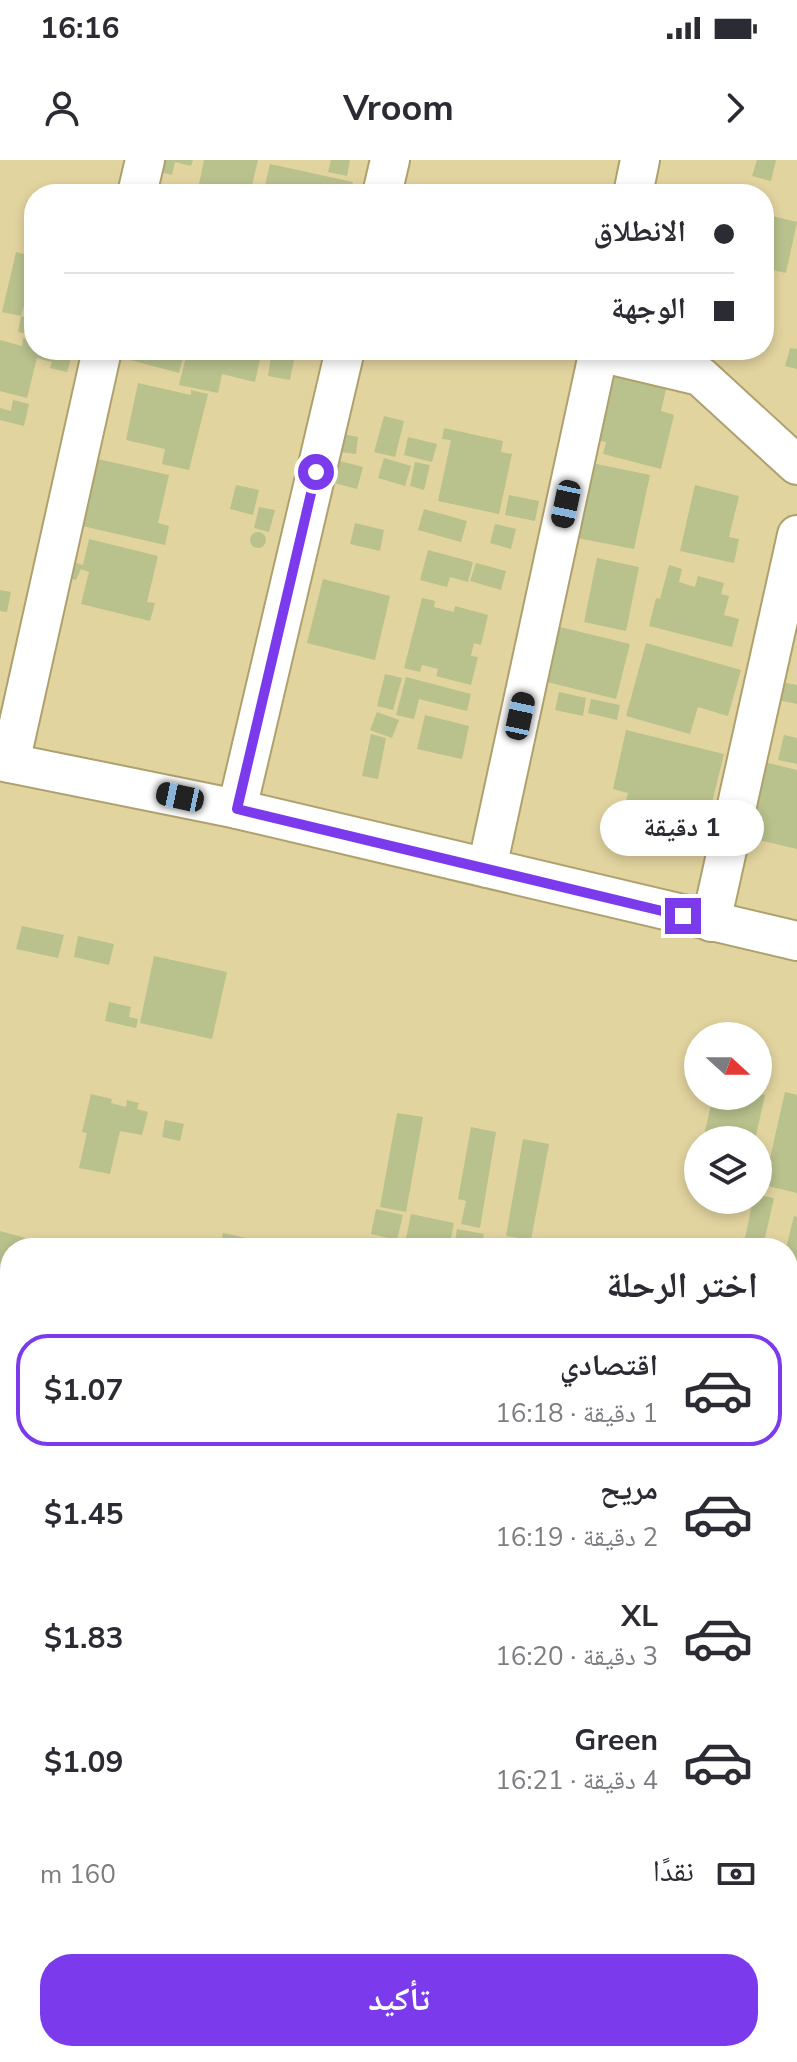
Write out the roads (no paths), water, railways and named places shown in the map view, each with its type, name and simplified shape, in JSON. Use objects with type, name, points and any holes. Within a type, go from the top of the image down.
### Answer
[{"type":"street","points":[[139,184],[145,160]]},
{"type":"street","points":[[384,184],[390,160]]},
{"type":"street","points":[[635,184],[640,160]]},
{"type":"street","points":[[100,360],[5,762],[237,809],[797,941]]},
{"type":"street","points":[[237,809],[343,360]]},
{"type":"street","points":[[487,868],[597,360]]},
{"type":"street","points":[[635,360],[700,376],[797,465]]},
{"type":"street","points":[[711,922],[797,535]]}]
